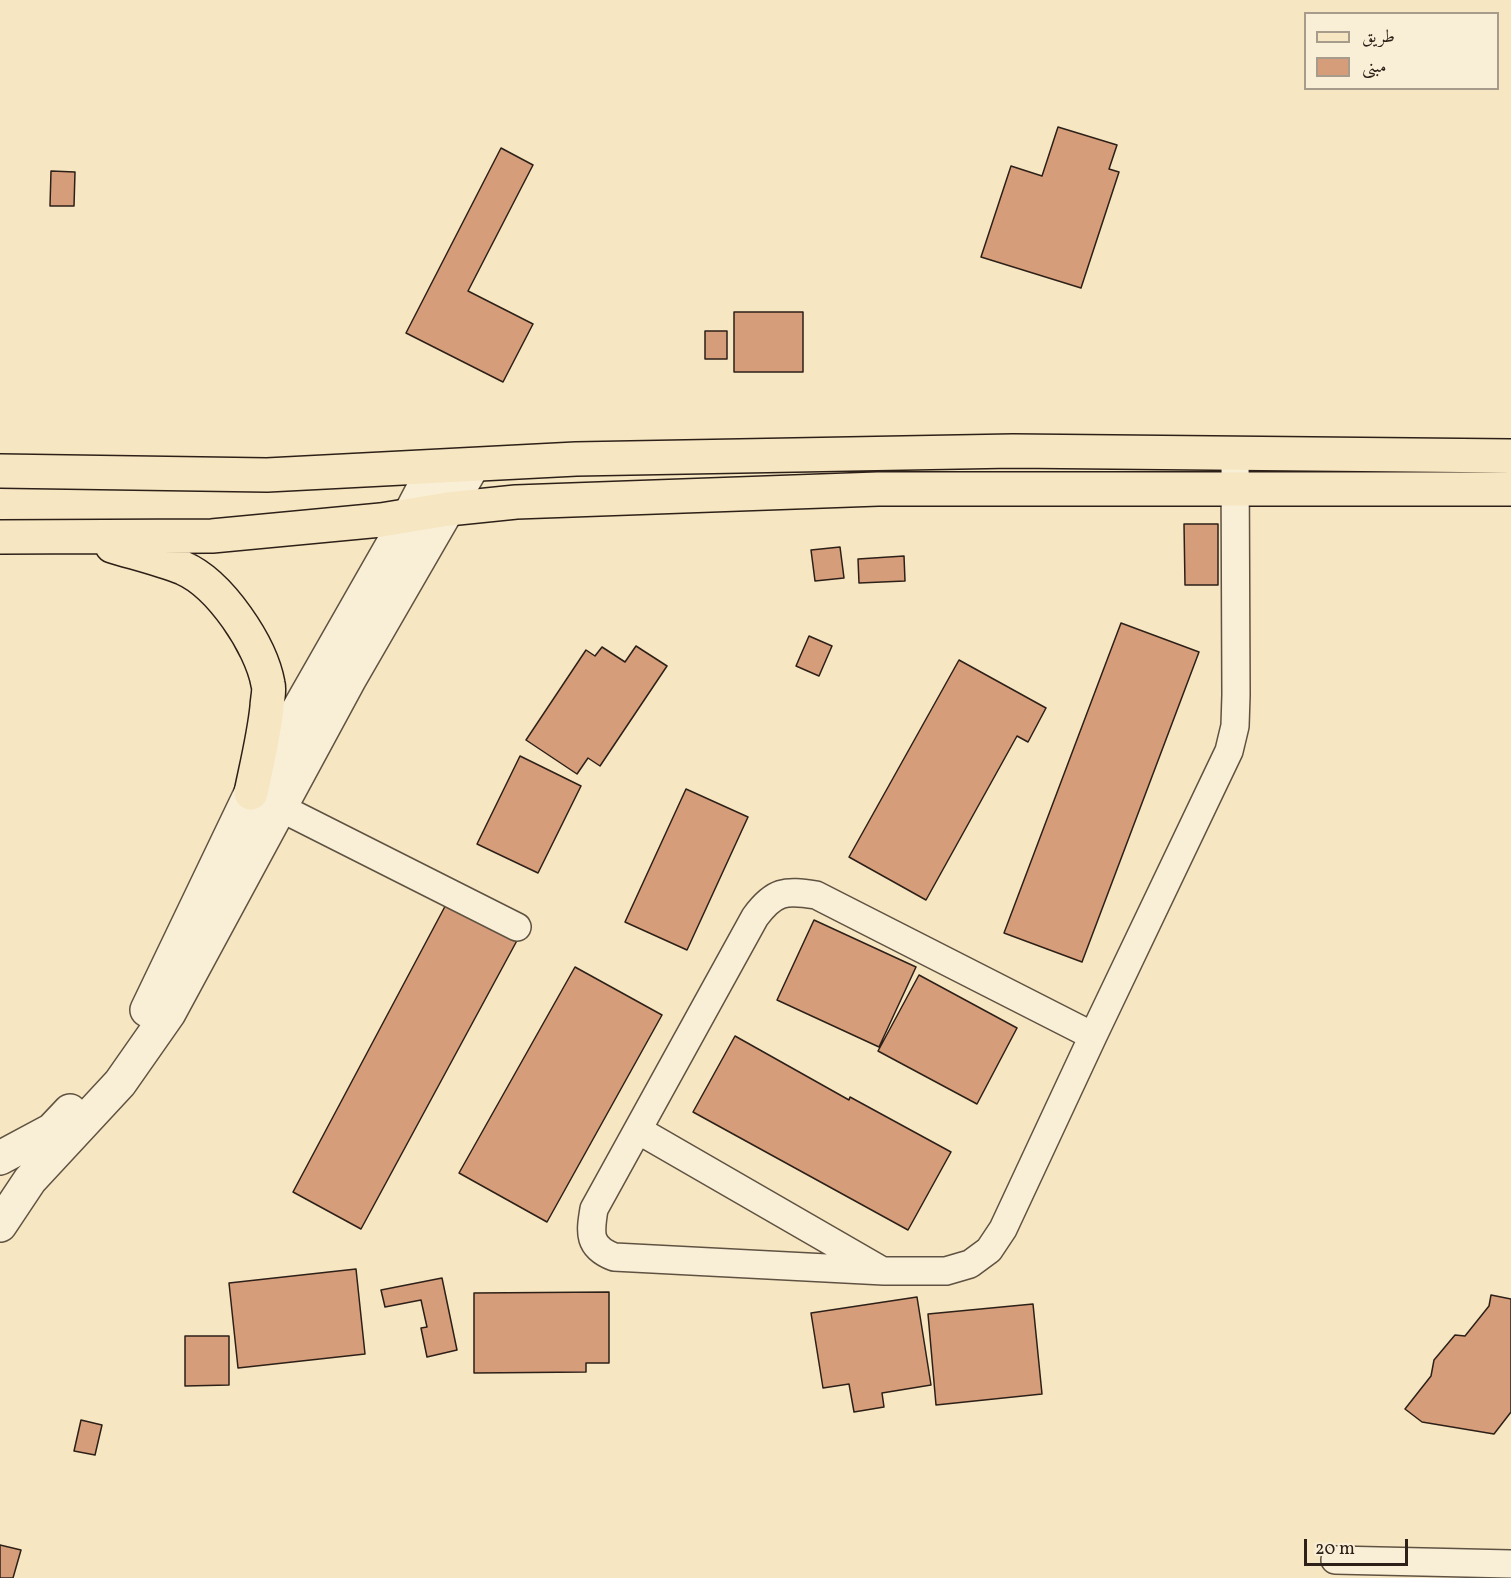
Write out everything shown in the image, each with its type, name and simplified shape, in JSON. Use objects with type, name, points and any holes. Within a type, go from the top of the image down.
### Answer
[{"type":"main road","points":[[0,471],[267,475],[576,459],[1013,451],[1511,456]]},
{"type":"main road","points":[[0,537],[212,536],[409,516],[448,509],[516,502],[878,489],[1511,489]]},
{"type":"main road","points":[[82,536],[184,569],[205,584],[240,621],[252,641],[269,686],[264,730],[265,800]]},
{"type":"street","points":[[1093,1036],[816,895],[798,892],[778,895],[767,902],[755,917],[594,1209],[591,1228],[593,1241],[603,1252],[614,1257],[884,1271],[946,1271],[970,1264],[989,1250],[1003,1229],[1229,751],[1235,726],[1236,695],[1235,453]]},
{"type":"street","points":[[0,1225],[30,1180],[89,1119],[146,1048],[190,976],[265,800],[350,678],[473,465]]},
{"type":"street","points":[[0,1158],[52,1130],[80,1102],[128,1041],[265,800],[434,468]]},
{"type":"street","points":[[265,800],[517,927]]},
{"type":"street","points":[[638,1130],[884,1271]]},
{"type":"street","points":[[1335,1560],[1496,1568]]},
{"type":"building","points":[[1058,127],[1117,145],[1109,169],[1119,172],[1081,288],[981,257],[1011,166],[1042,176]]},
{"type":"building","points":[[501,148],[533,165],[468,291],[533,324],[503,382],[406,333]]},
{"type":"building","points":[[51,171],[75,172],[74,206],[50,206]]},
{"type":"building","points":[[734,312],[803,312],[803,372],[734,372]]},
{"type":"building","points":[[705,331],[727,331],[727,359],[705,359]]},
{"type":"building","points":[[1184,524],[1218,524],[1218,585],[1185,585]]},
{"type":"building","points":[[840,547],[844,578],[815,581],[811,550]]},
{"type":"building","points":[[904,556],[905,581],[859,583],[858,559]]},
{"type":"building","points":[[1121,623],[1199,652],[1082,962],[1004,933]]},
{"type":"building","points":[[809,636],[832,646],[819,676],[796,666]]},
{"type":"building","points":[[636,646],[667,666],[600,766],[588,758],[577,774],[526,740],[586,650],[595,656],[602,647],[625,662]]},
{"type":"building","points":[[959,660],[1046,708],[1028,742],[1017,736],[926,900],[849,857]]},
{"type":"building","points":[[520,756],[581,786],[538,873],[477,844]]},
{"type":"building","points":[[686,789],[748,817],[687,950],[625,922]]},
{"type":"building","points":[[450,897],[520,935],[361,1229],[293,1192]]},
{"type":"building","points":[[814,920],[916,967],[879,1047],[777,1000]]},
{"type":"building","points":[[575,967],[662,1015],[547,1222],[459,1173]]},
{"type":"building","points":[[919,975],[1017,1028],[977,1104],[878,1051]]},
{"type":"building","points":[[735,1036],[849,1100],[850,1097],[951,1152],[908,1230],[693,1112]]},
{"type":"building","points":[[356,1269],[365,1354],[238,1368],[229,1283]]},
{"type":"building","points":[[442,1278],[457,1350],[427,1357],[421,1328],[427,1327],[421,1300],[385,1307],[381,1290]]},
{"type":"building","points":[[609,1292],[609,1363],[586,1363],[586,1372],[474,1373],[474,1293]]},
{"type":"building","points":[[1491,1295],[1511,1299],[1511,1412],[1494,1434],[1422,1422],[1405,1409],[1431,1376],[1434,1360],[1455,1335],[1465,1336],[1489,1306]]},
{"type":"building","points":[[917,1297],[931,1385],[882,1393],[884,1407],[854,1412],[849,1384],[823,1388],[811,1313]]},
{"type":"building","points":[[1033,1304],[1042,1394],[936,1405],[928,1314]]},
{"type":"building","points":[[185,1336],[229,1336],[229,1385],[185,1386]]},
{"type":"building","points":[[81,1420],[102,1425],[95,1455],[74,1451]]},
{"type":"building","points":[[0,1545],[21,1550],[13,1578],[0,1578]]}]
